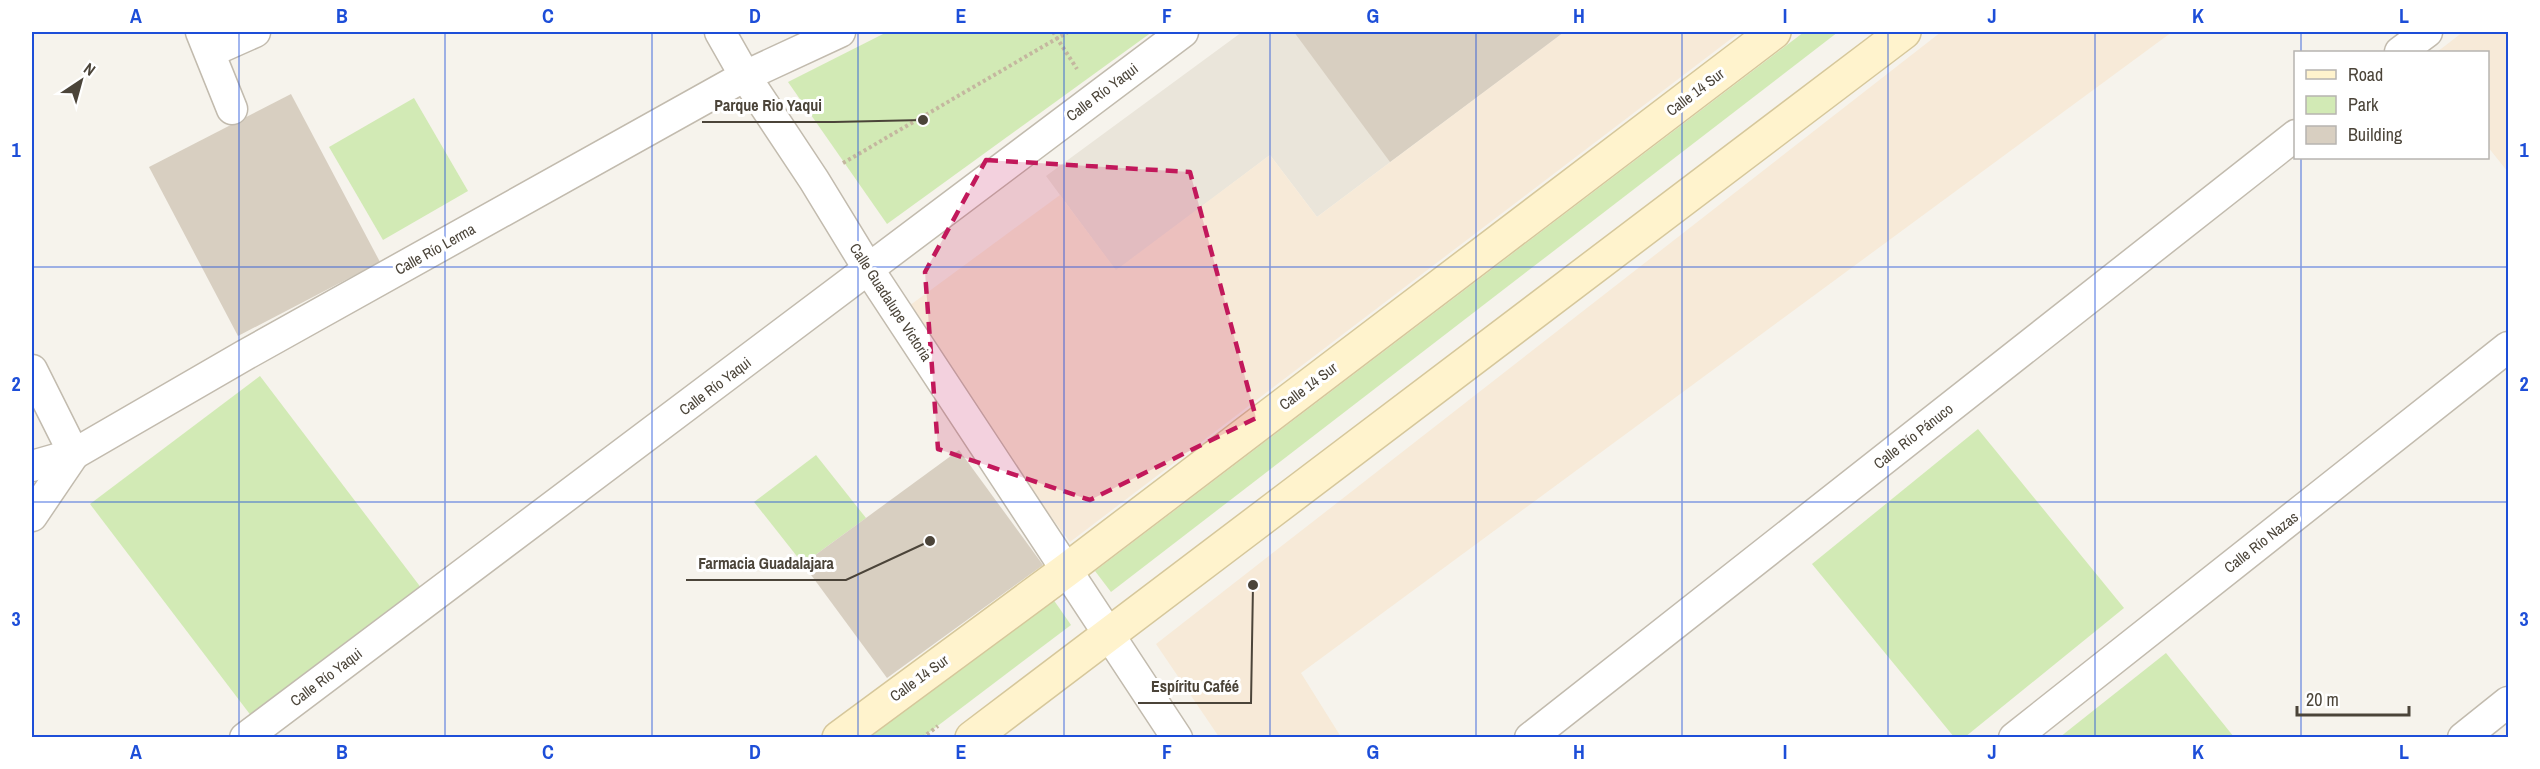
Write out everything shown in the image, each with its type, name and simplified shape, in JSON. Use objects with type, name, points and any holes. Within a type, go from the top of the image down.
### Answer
[{"type":"main road","name":"Calle 14 Sur","points":[[839,738],[1068,569],[1774,32]]},
{"type":"main road","points":[[972,738],[1904,32]]},
{"type":"street","points":[[232,109],[205,42],[255,32]]},
{"type":"street","name":"Calle Guadalupe Victoria","points":[[720,32],[745,76],[814,180],[869,270],[1068,569],[1177,738]]},
{"type":"street","name":"Calle Río Lerma","points":[[32,466],[74,454],[245,355],[745,76],[840,32]]},
{"type":"street","name":"Calle Río Yaqui","points":[[245,738],[1183,32]]},
{"type":"street","points":[[2401,51],[2427,32]]},
{"type":"street","name":"Calle Río Pánuco","points":[[1530,738],[2294,136]]},
{"type":"street","name":"Calle Río Nazas","points":[[2014,738],[2508,347]]},
{"type":"street","points":[[32,370],[74,454],[32,516]]},
{"type":"street","points":[[2463,738],[2508,702]]},
{"type":"path","points":[[1053,32],[1096,97]]},
{"type":"path","points":[[814,180],[1068,32]]},
{"type":"highlighted area","points":[[986,160],[1190,172],[1256,418],[1090,500],[938,449],[925,272]]},
{"type":"shaded area","points":[[1242,32],[1564,32],[1317,217],[1270,155],[1116,271],[1046,176]]},
{"type":"shaded area","points":[[1564,32],[1740,32],[1070,542],[898,314],[1060,195],[1116,270],[1270,155],[1317,217]]},
{"type":"shaded area","points":[[1941,32],[2172,32],[1301,673],[1341,737],[1219,737],[1156,644]]},
{"type":"shaded area","points":[[2463,32],[2508,32],[2508,172],[2489,148],[2489,51],[2438,51]]},
{"type":"green space","points":[[887,32],[1152,32],[887,224],[788,82]]},
{"type":"green space","points":[[1804,32],[1838,32],[1111,592],[1095,571]]},
{"type":"green space","points":[[414,98],[468,191],[383,240],[329,147]]},
{"type":"green space","points":[[260,376],[422,589],[252,717],[90,504]]},
{"type":"green space","points":[[1978,429],[2124,608],[1965,737],[1954,737],[1812,564]]},
{"type":"green space","points":[[816,455],[866,518],[803,564],[754,502]]},
{"type":"green space","points":[[1053,599],[1071,625],[923,737],[868,738]]},
{"type":"green space","points":[[2166,653],[2234,737],[2060,737]]},
{"type":"building","points":[[1294,32],[1564,32],[1390,162]]},
{"type":"building","points":[[291,94],[380,262],[238,336],[149,167]]},
{"type":"building","points":[[959,450],[1043,565],[887,678],[803,564]]},
{"type":"place","name":"Parque Rio Yaqui","points":[[923,120]]},
{"type":"place","name":"Farmacia Guadalajara","points":[[930,541]]},
{"type":"place","name":"Espíritu Caféé","points":[[1253,585]]}]
